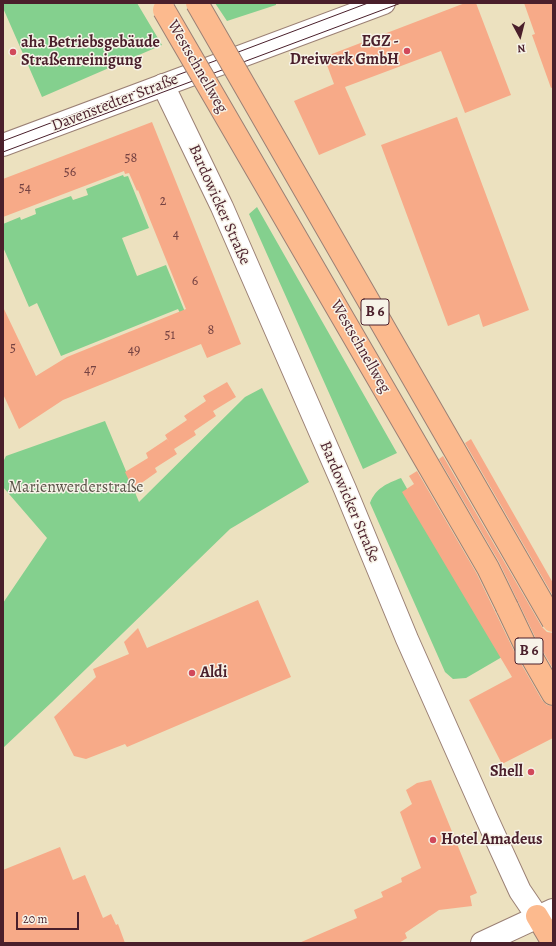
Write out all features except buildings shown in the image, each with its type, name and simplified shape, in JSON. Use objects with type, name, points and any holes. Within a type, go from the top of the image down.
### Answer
[{"type":"highway","name":"Westschnellweg","points":[[197,3],[553,620]]},
{"type":"highway","name":"Westschnellweg","points":[[162,7],[488,568],[526,647],[553,694]]},
{"type":"highway","points":[[545,913],[553,943]]},
{"type":"street","name":"Davenstedter Straße","points":[[3,145],[384,3]]},
{"type":"street","name":"Bardowicker Straße","points":[[163,85],[222,207],[303,397],[342,482],[407,639],[520,891],[545,913]]},
{"type":"street","points":[[482,943],[545,913]]},
{"type":"green space","points":[[3,3],[137,3],[162,45],[42,97],[3,8]]},
{"type":"green space","points":[[215,3],[276,3],[276,5],[227,21]]},
{"type":"green space","points":[[123,175],[124,177],[128,176],[149,228],[122,238],[137,276],[166,265],[185,312],[180,313],[178,309],[61,356],[37,303],[29,307],[3,247],[3,224],[20,217],[21,220],[36,214],[35,209],[71,196],[73,200],[88,195],[86,189]]},
{"type":"green space","points":[[257,207],[397,453],[363,469],[249,214]]},
{"type":"green space","name":"Marienwerderstraße","points":[[262,388],[309,482],[230,529],[3,748],[3,603],[47,538],[3,487],[3,462],[6,456],[105,421],[139,502],[245,397]]},
{"type":"green space","points":[[401,478],[502,657],[466,678],[453,679],[445,672],[370,503],[378,490]]},
{"type":"tram line","points":[[3,141],[368,3]]},
{"type":"tram line","points":[[3,152],[401,3]]},
{"type":"place","name":"EGZ - Dreiwerk GmbH","points":[[407,51]]},
{"type":"place","name":"aha Betriebsgebäude Straßenreinigung","points":[[13,52]]},
{"type":"place","name":"Aldi","points":[[192,673]]},
{"type":"place","name":"Shell","points":[[531,772]]},
{"type":"place","name":"Hotel Amadeus","points":[[433,840]]}]
